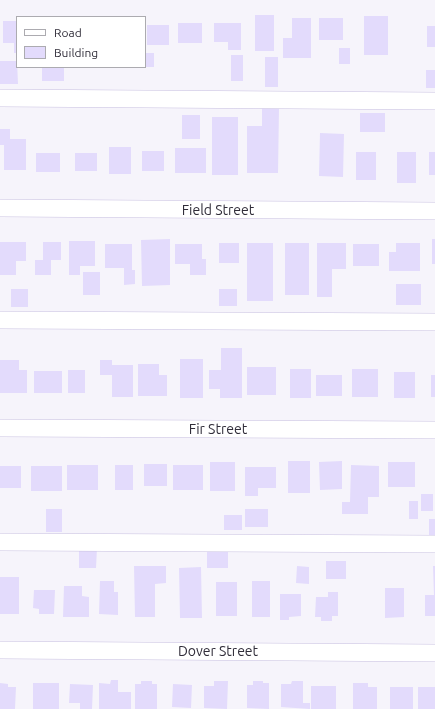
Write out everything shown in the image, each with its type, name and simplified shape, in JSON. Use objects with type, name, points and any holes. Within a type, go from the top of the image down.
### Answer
[{"type":"street","points":[[0,98],[435,101]]},
{"type":"street","name":"Field Street","points":[[0,208],[435,211]]},
{"type":"street","points":[[0,320],[435,322]]},
{"type":"street","name":"Fir Street","points":[[0,428],[435,430]]},
{"type":"street","points":[[0,542],[435,544]]},
{"type":"street","name":"Dover Street","points":[[0,650],[435,653]]},
{"type":"building","points":[[255,15],[274,15],[274,51],[255,51]]},
{"type":"building","points":[[364,16],[388,16],[388,55],[364,55]]},
{"type":"building","points":[[292,18],[311,18],[311,58],[283,58],[283,38],[292,38]]},
{"type":"building","points":[[319,18],[343,18],[343,40],[319,40]]},
{"type":"building","points":[[3,21],[16,21],[16,53],[14,53],[14,43],[3,43]]},
{"type":"building","points":[[178,23],[202,23],[202,43],[178,43]]},
{"type":"building","points":[[214,23],[241,23],[241,50],[228,50],[228,42],[214,42]]},
{"type":"building","points":[[147,25],[169,25],[169,45],[147,45]]},
{"type":"building","points":[[427,26],[435,26],[435,47],[427,47]]},
{"type":"building","points":[[339,48],[350,48],[350,64],[339,64]]},
{"type":"building","points":[[146,53],[154,53],[154,67],[146,67]]},
{"type":"building","points":[[231,55],[243,55],[243,81],[231,81]]},
{"type":"building","points":[[265,57],[278,57],[278,87],[265,87]]},
{"type":"building","points":[[0,61],[16,61],[18,84],[0,84]]},
{"type":"building","points":[[42,68],[64,68],[64,81],[42,81]]},
{"type":"building","points":[[426,70],[435,70],[435,88],[426,88]]},
{"type":"building","points":[[262,107],[279,108],[278,173],[247,173],[247,126],[262,126]]},
{"type":"building","points":[[360,113],[385,113],[385,132],[360,132]]},
{"type":"building","points":[[182,115],[200,115],[200,139],[182,139]]},
{"type":"building","points":[[212,117],[238,117],[238,175],[212,175]]},
{"type":"building","points":[[0,129],[10,129],[10,139],[26,139],[26,170],[4,170],[4,145],[0,145]]},
{"type":"building","points":[[320,133],[344,134],[343,177],[319,176]]},
{"type":"building","points":[[109,147],[131,147],[131,174],[109,174]]},
{"type":"building","points":[[175,148],[206,148],[206,173],[175,173]]},
{"type":"building","points":[[142,151],[164,151],[164,171],[142,171]]},
{"type":"building","points":[[356,152],[376,152],[376,180],[356,180]]},
{"type":"building","points":[[397,152],[416,152],[416,183],[397,183]]},
{"type":"building","points":[[429,152],[435,152],[435,175],[429,175]]},
{"type":"building","points":[[36,153],[60,153],[60,172],[36,172]]},
{"type":"building","points":[[75,153],[97,153],[97,171],[75,171]]},
{"type":"building","points":[[170,239],[170,285],[142,286],[141,240]]},
{"type":"building","points":[[432,239],[435,239],[435,264],[432,264]]},
{"type":"building","points":[[69,241],[95,241],[95,266],[80,266],[80,275],[69,275]]},
{"type":"building","points":[[0,242],[26,242],[26,261],[16,261],[16,275],[0,275]]},
{"type":"building","points":[[43,242],[61,242],[61,260],[51,260],[51,275],[35,275],[35,260],[43,260]]},
{"type":"building","points":[[219,243],[239,243],[239,263],[219,263]]},
{"type":"building","points":[[247,243],[273,243],[273,301],[247,301]]},
{"type":"building","points":[[285,243],[309,243],[309,295],[285,295]]},
{"type":"building","points":[[317,243],[346,243],[346,269],[332,269],[332,297],[317,297]]},
{"type":"building","points":[[396,243],[420,243],[420,271],[389,271],[389,252],[396,252]]},
{"type":"building","points":[[105,244],[132,244],[132,270],[135,270],[135,284],[124,285],[124,268],[105,268]]},
{"type":"building","points":[[175,244],[202,244],[202,259],[206,259],[206,275],[190,275],[190,264],[175,264]]},
{"type":"building","points":[[353,244],[379,244],[379,266],[353,266]]},
{"type":"building","points":[[83,272],[100,272],[100,295],[83,295]]},
{"type":"building","points":[[396,284],[421,284],[421,305],[396,305]]},
{"type":"building","points":[[11,289],[28,289],[28,307],[11,307]]},
{"type":"building","points":[[219,289],[237,289],[237,306],[219,306]]},
{"type":"building","points":[[221,348],[242,348],[242,398],[220,398],[220,389],[209,389],[209,370],[221,370]]},
{"type":"building","points":[[180,359],[203,359],[203,398],[180,398]]},
{"type":"building","points":[[0,360],[19,360],[19,370],[27,370],[27,393],[0,393]]},
{"type":"building","points":[[100,360],[112,360],[112,365],[133,365],[133,397],[112,397],[112,375],[100,375]]},
{"type":"building","points":[[138,364],[159,364],[159,375],[167,375],[167,396],[138,396]]},
{"type":"building","points":[[247,367],[276,367],[276,395],[247,395]]},
{"type":"building","points":[[290,369],[311,369],[311,398],[290,398]]},
{"type":"building","points":[[352,369],[378,369],[378,397],[352,397]]},
{"type":"building","points":[[68,370],[85,370],[85,393],[68,393]]},
{"type":"building","points":[[34,371],[62,371],[62,393],[34,393]]},
{"type":"building","points":[[394,372],[415,372],[415,398],[394,398]]},
{"type":"building","points":[[316,375],[342,375],[342,396],[316,396]]},
{"type":"building","points":[[431,375],[435,375],[435,397],[431,397]]},
{"type":"building","points":[[288,461],[310,461],[310,493],[288,493]]},
{"type":"building","points":[[342,461],[342,489],[320,490],[319,462]]},
{"type":"building","points":[[210,462],[235,462],[235,491],[210,491]]},
{"type":"building","points":[[388,462],[415,462],[415,487],[388,487]]},
{"type":"building","points":[[144,464],[167,464],[167,486],[144,486]]},
{"type":"building","points":[[67,465],[98,465],[98,490],[67,490]]},
{"type":"building","points":[[115,465],[133,465],[133,490],[115,490]]},
{"type":"building","points":[[173,465],[203,465],[203,490],[173,490]]},
{"type":"building","points":[[351,465],[379,466],[379,497],[368,497],[368,514],[342,514],[342,502],[350,502]]},
{"type":"building","points":[[0,466],[21,466],[21,488],[0,488]]},
{"type":"building","points":[[31,466],[62,466],[62,491],[31,491]]},
{"type":"building","points":[[245,467],[276,467],[276,488],[258,488],[258,496],[245,496]]},
{"type":"building","points":[[421,494],[433,494],[433,511],[421,511]]},
{"type":"building","points":[[409,501],[418,501],[418,519],[409,519]]},
{"type":"building","points":[[46,509],[62,509],[62,532],[46,532]]},
{"type":"building","points":[[245,509],[268,509],[268,527],[245,527]]},
{"type":"building","points":[[224,515],[242,515],[242,530],[224,530]]},
{"type":"building","points":[[429,519],[435,519],[435,535],[429,535]]},
{"type":"building","points":[[79,548],[97,548],[96,568],[79,568]]},
{"type":"building","points":[[207,551],[228,551],[228,568],[207,568]]},
{"type":"building","points":[[326,561],[346,561],[346,579],[326,579]]},
{"type":"building","points":[[134,566],[166,566],[166,583],[155,584],[155,617],[135,617]]},
{"type":"building","points":[[297,566],[309,567],[309,584],[296,583]]},
{"type":"building","points":[[433,566],[435,566],[435,616],[425,616],[425,595],[434,595]]},
{"type":"building","points":[[201,567],[202,618],[180,618],[179,568]]},
{"type":"building","points":[[0,577],[19,577],[19,614],[0,614]]},
{"type":"building","points":[[100,581],[114,581],[114,592],[118,592],[118,615],[99,614]]},
{"type":"building","points":[[252,581],[270,581],[270,617],[252,617]]},
{"type":"building","points":[[216,582],[237,582],[237,616],[216,616]]},
{"type":"building","points":[[64,586],[82,586],[82,596],[89,597],[89,617],[63,617]]},
{"type":"building","points":[[385,588],[404,588],[404,617],[385,618]]},
{"type":"building","points":[[34,590],[55,590],[54,614],[39,614],[39,609],[33,608]]},
{"type":"building","points":[[328,592],[338,592],[338,616],[332,616],[332,621],[321,621],[321,617],[315,617],[316,597],[328,597]]},
{"type":"building","points":[[280,594],[301,594],[301,616],[289,617],[289,620],[280,620]]},
{"type":"building","points":[[111,680],[118,680],[118,692],[131,692],[131,709],[99,709],[99,683],[110,684]]},
{"type":"building","points":[[141,681],[152,681],[152,684],[157,684],[157,709],[135,709],[135,684],[141,684]]},
{"type":"building","points":[[214,681],[228,681],[227,709],[204,708],[204,686],[214,686]]},
{"type":"building","points":[[253,681],[263,681],[263,683],[269,683],[269,709],[247,708],[247,685],[253,685]]},
{"type":"building","points":[[292,681],[303,681],[303,703],[310,703],[310,709],[281,707],[281,684],[291,684]]},
{"type":"building","points":[[0,683],[8,684],[8,687],[16,687],[15,709],[0,709]]},
{"type":"building","points":[[33,683],[59,683],[59,709],[33,709]]},
{"type":"building","points":[[353,683],[368,683],[368,687],[377,687],[377,709],[353,709]]},
{"type":"building","points":[[70,684],[93,685],[92,709],[80,709],[80,703],[69,703]]},
{"type":"building","points":[[173,684],[192,685],[191,708],[172,707]]},
{"type":"building","points":[[311,686],[336,686],[336,709],[311,709]]},
{"type":"building","points":[[390,687],[413,687],[413,709],[390,709]]},
{"type":"building","points":[[418,687],[435,687],[435,709],[418,709]]}]
